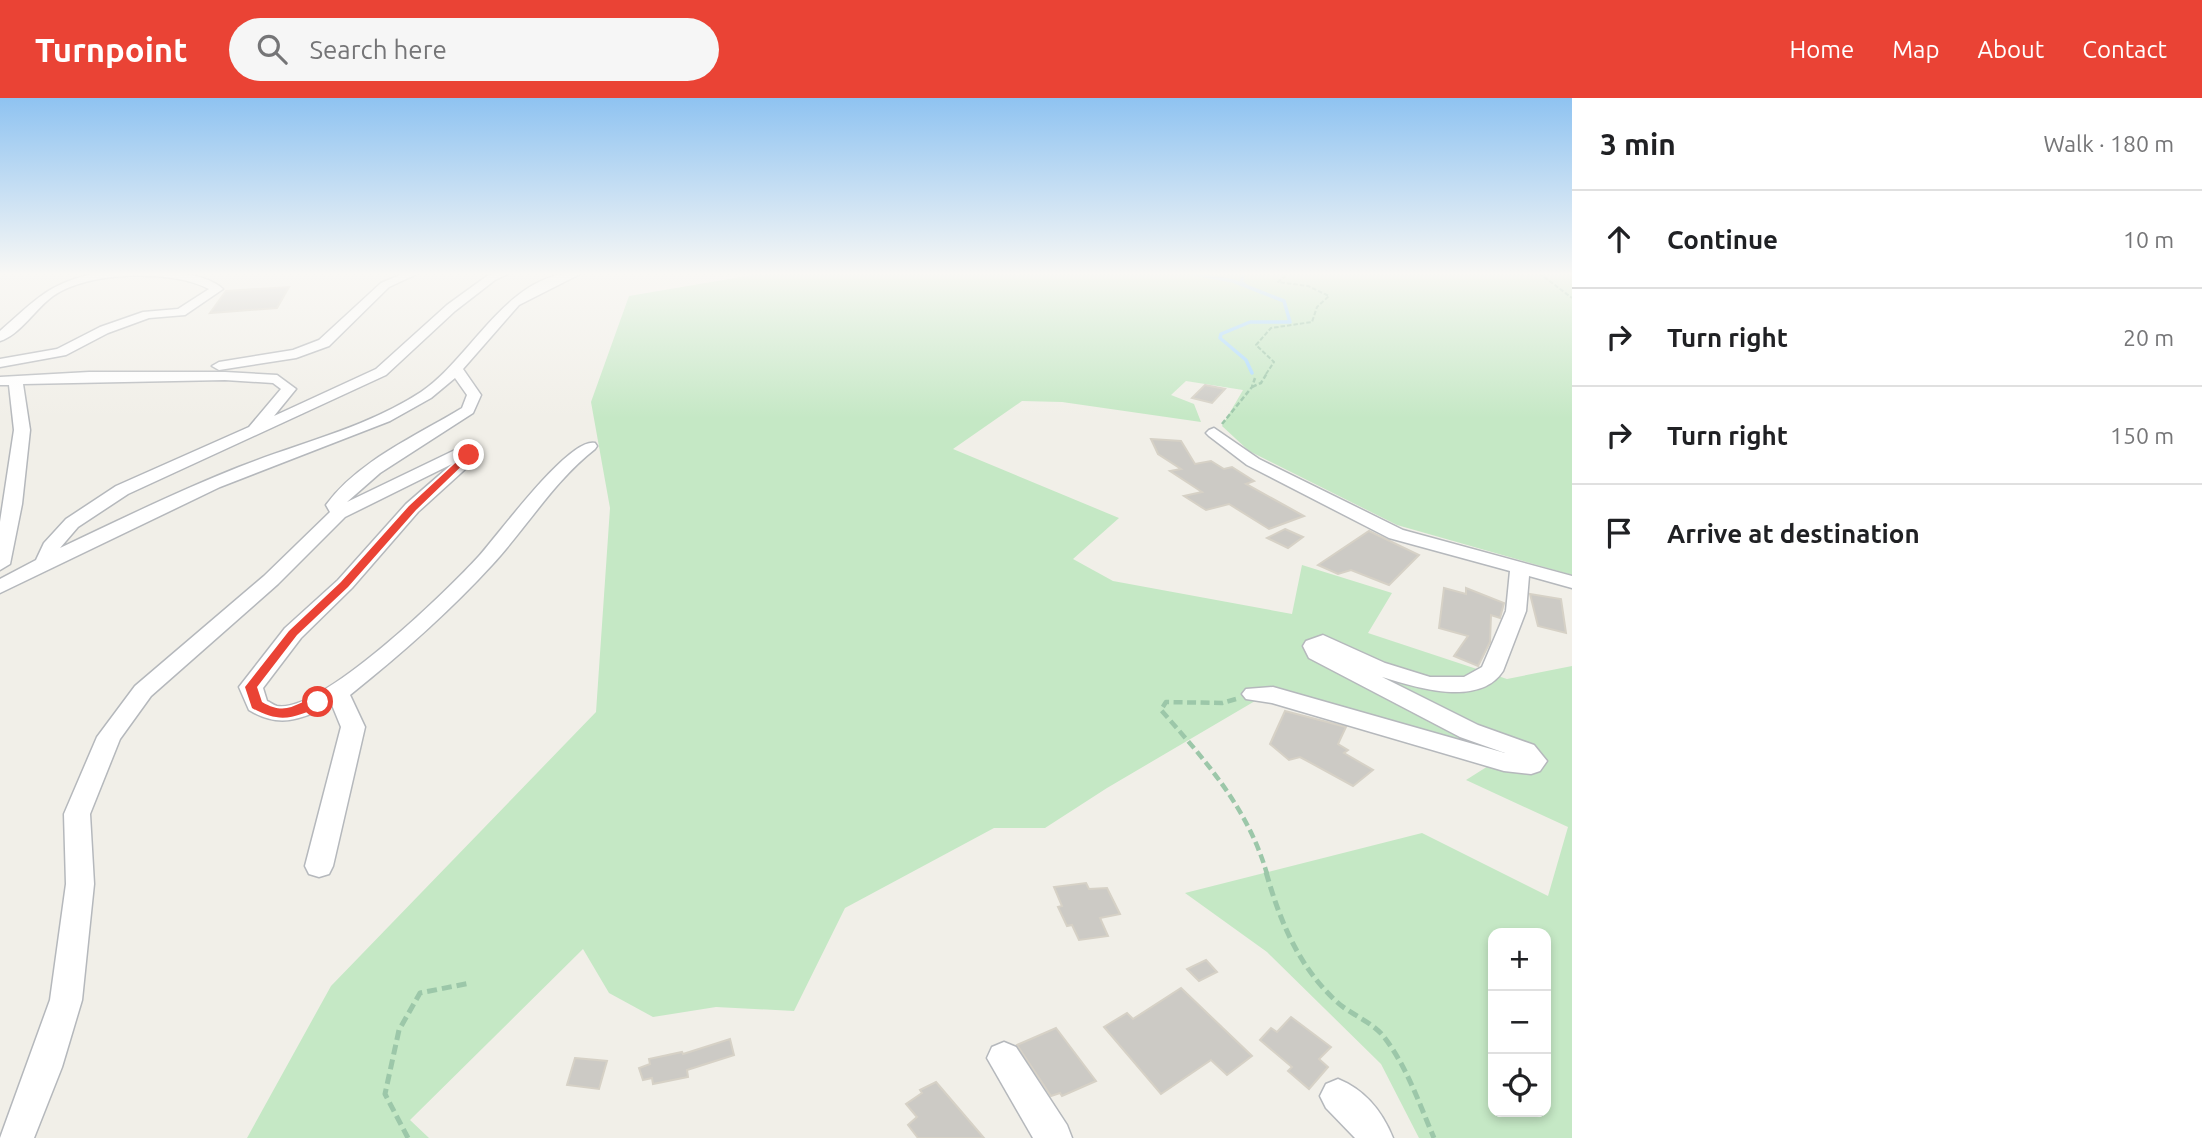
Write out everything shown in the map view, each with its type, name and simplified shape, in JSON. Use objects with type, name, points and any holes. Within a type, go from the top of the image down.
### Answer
[{"type":"street","points":[[0,337],[19,322]]},
{"type":"street","points":[[0,363],[61,352],[104,330],[128,322]]},
{"type":"street","points":[[8,381],[237,364],[296,354],[324,342],[346,322]]},
{"type":"street","points":[[45,563],[51,547],[72,523],[122,490],[381,372],[436,322]]},
{"type":"street","points":[[0,587],[172,501],[380,418],[426,395],[499,322]]},
{"type":"street","points":[[339,513],[335,505],[352,486],[468,410],[474,395],[455,368]]},
{"type":"street","points":[[75,377],[225,376],[277,379],[289,389],[254,430]]},
{"type":"street","points":[[0,564],[13,504],[22,430],[15,391],[8,381]]},
{"type":"street","points":[[1214,433],[1253,462],[1377,526],[1416,541],[1572,582]]},
{"type":"street","points":[[16,1138],[46,1067],[65,1000],[80,884],[77,814],[109,737],[144,691],[271,580],[339,513],[461,453],[469,454],[466,460],[412,508],[345,584],[293,633],[251,687],[257,705],[273,714],[298,711],[338,693],[392,650],[485,561],[532,501],[567,463],[589,446]]},
{"type":"street","points":[[1254,694],[1273,695],[1504,762],[1531,765],[1534,761],[1525,751],[1469,731],[1317,653],[1314,646],[1323,642],[1377,668],[1429,684],[1468,684],[1492,671],[1516,611],[1520,568]]},
{"type":"street","points":[[319,866],[353,727],[338,693]]},
{"type":"street","points":[[1004,1058],[1054,1138]]},
{"type":"street","points":[[1338,1097],[1365,1120],[1375,1138]]},
{"type":"path","points":[[1252,387],[1261,383],[1274,362],[1256,345],[1271,328],[1312,322]]},
{"type":"path","points":[[1214,433],[1252,387],[1255,378]]},
{"type":"path","points":[[1254,694],[1222,703],[1166,702],[1161,710],[1218,775],[1245,818],[1262,858],[1279,918],[1298,957],[1337,1002],[1382,1034],[1402,1063],[1434,1138]]},
{"type":"path","points":[[408,1138],[385,1094],[399,1030],[420,993],[470,983]]},
{"type":"green space","points":[[620,322],[1572,322],[1572,575],[1397,525],[1249,451],[1222,426],[1243,390],[1186,381],[1171,395],[1194,404],[1201,422],[1062,402],[1022,401],[953,449],[1119,518],[1073,559],[1113,581],[1292,614],[1302,565],[1392,593],[1368,633],[1507,679],[1572,666],[1572,1138],[1419,1138],[1381,1064],[1267,952],[1185,893],[1422,833],[1548,896],[1568,827],[1466,780],[1504,756],[1289,697],[1255,701],[1107,788],[1045,828],[994,828],[845,908],[794,1011],[716,1007],[653,1017],[609,993],[583,949],[410,1120],[429,1138],[247,1138],[331,986],[596,712],[610,508],[591,402]]},
{"type":"building","points":[[1205,385],[1225,389],[1212,403],[1192,398]]},
{"type":"building","points":[[1151,439],[1181,441],[1195,464],[1211,461],[1224,469],[1232,467],[1254,481],[1246,484],[1304,516],[1269,529],[1229,504],[1206,510],[1184,496],[1202,492],[1170,471],[1181,469],[1158,454]]},
{"type":"building","points":[[1285,529],[1303,537],[1288,548],[1267,538]]},
{"type":"building","points":[[1369,531],[1419,555],[1389,585],[1351,570],[1338,574],[1318,565]]},
{"type":"building","points":[[1444,588],[1466,594],[1466,588],[1504,603],[1500,618],[1491,615],[1490,642],[1478,666],[1454,656],[1468,636],[1439,628]]},
{"type":"building","points":[[1530,594],[1561,599],[1566,633],[1538,626]]},
{"type":"building","points":[[1285,711],[1346,727],[1338,744],[1348,750],[1344,753],[1373,770],[1353,786],[1300,757],[1289,760],[1270,744]]},
{"type":"building","points":[[1086,883],[1089,889],[1107,888],[1120,914],[1100,918],[1108,936],[1079,940],[1072,925],[1067,926],[1058,907],[1062,906],[1054,887]]},
{"type":"building","points":[[1206,960],[1217,972],[1199,981],[1187,969]]},
{"type":"building","points":[[1181,988],[1252,1056],[1227,1075],[1211,1060],[1161,1094],[1104,1027],[1127,1013],[1133,1019]]},
{"type":"building","points":[[1291,1017],[1331,1047],[1319,1059],[1328,1067],[1309,1089],[1288,1071],[1292,1067],[1260,1040],[1271,1028],[1277,1032]]},
{"type":"building","points":[[1056,1028],[1096,1081],[1062,1096],[1060,1093],[1051,1096],[1017,1045]]},
{"type":"building","points":[[730,1039],[734,1055],[687,1070],[688,1077],[653,1084],[652,1078],[643,1080],[639,1068],[650,1064],[649,1059],[682,1052],[683,1054]]},
{"type":"building","points":[[575,1058],[607,1061],[599,1089],[567,1085]]},
{"type":"building","points":[[936,1082],[984,1138],[918,1138],[908,1125],[917,1117],[906,1104],[922,1093],[920,1090]]},
{"type":"waterway","points":[[1252,373],[1246,360],[1220,338],[1221,334],[1250,322],[1290,322]]},
{"type":"route","points":[[318,702],[298,711],[273,714],[257,705],[251,687],[293,633],[345,584],[412,508],[469,455]]}]
